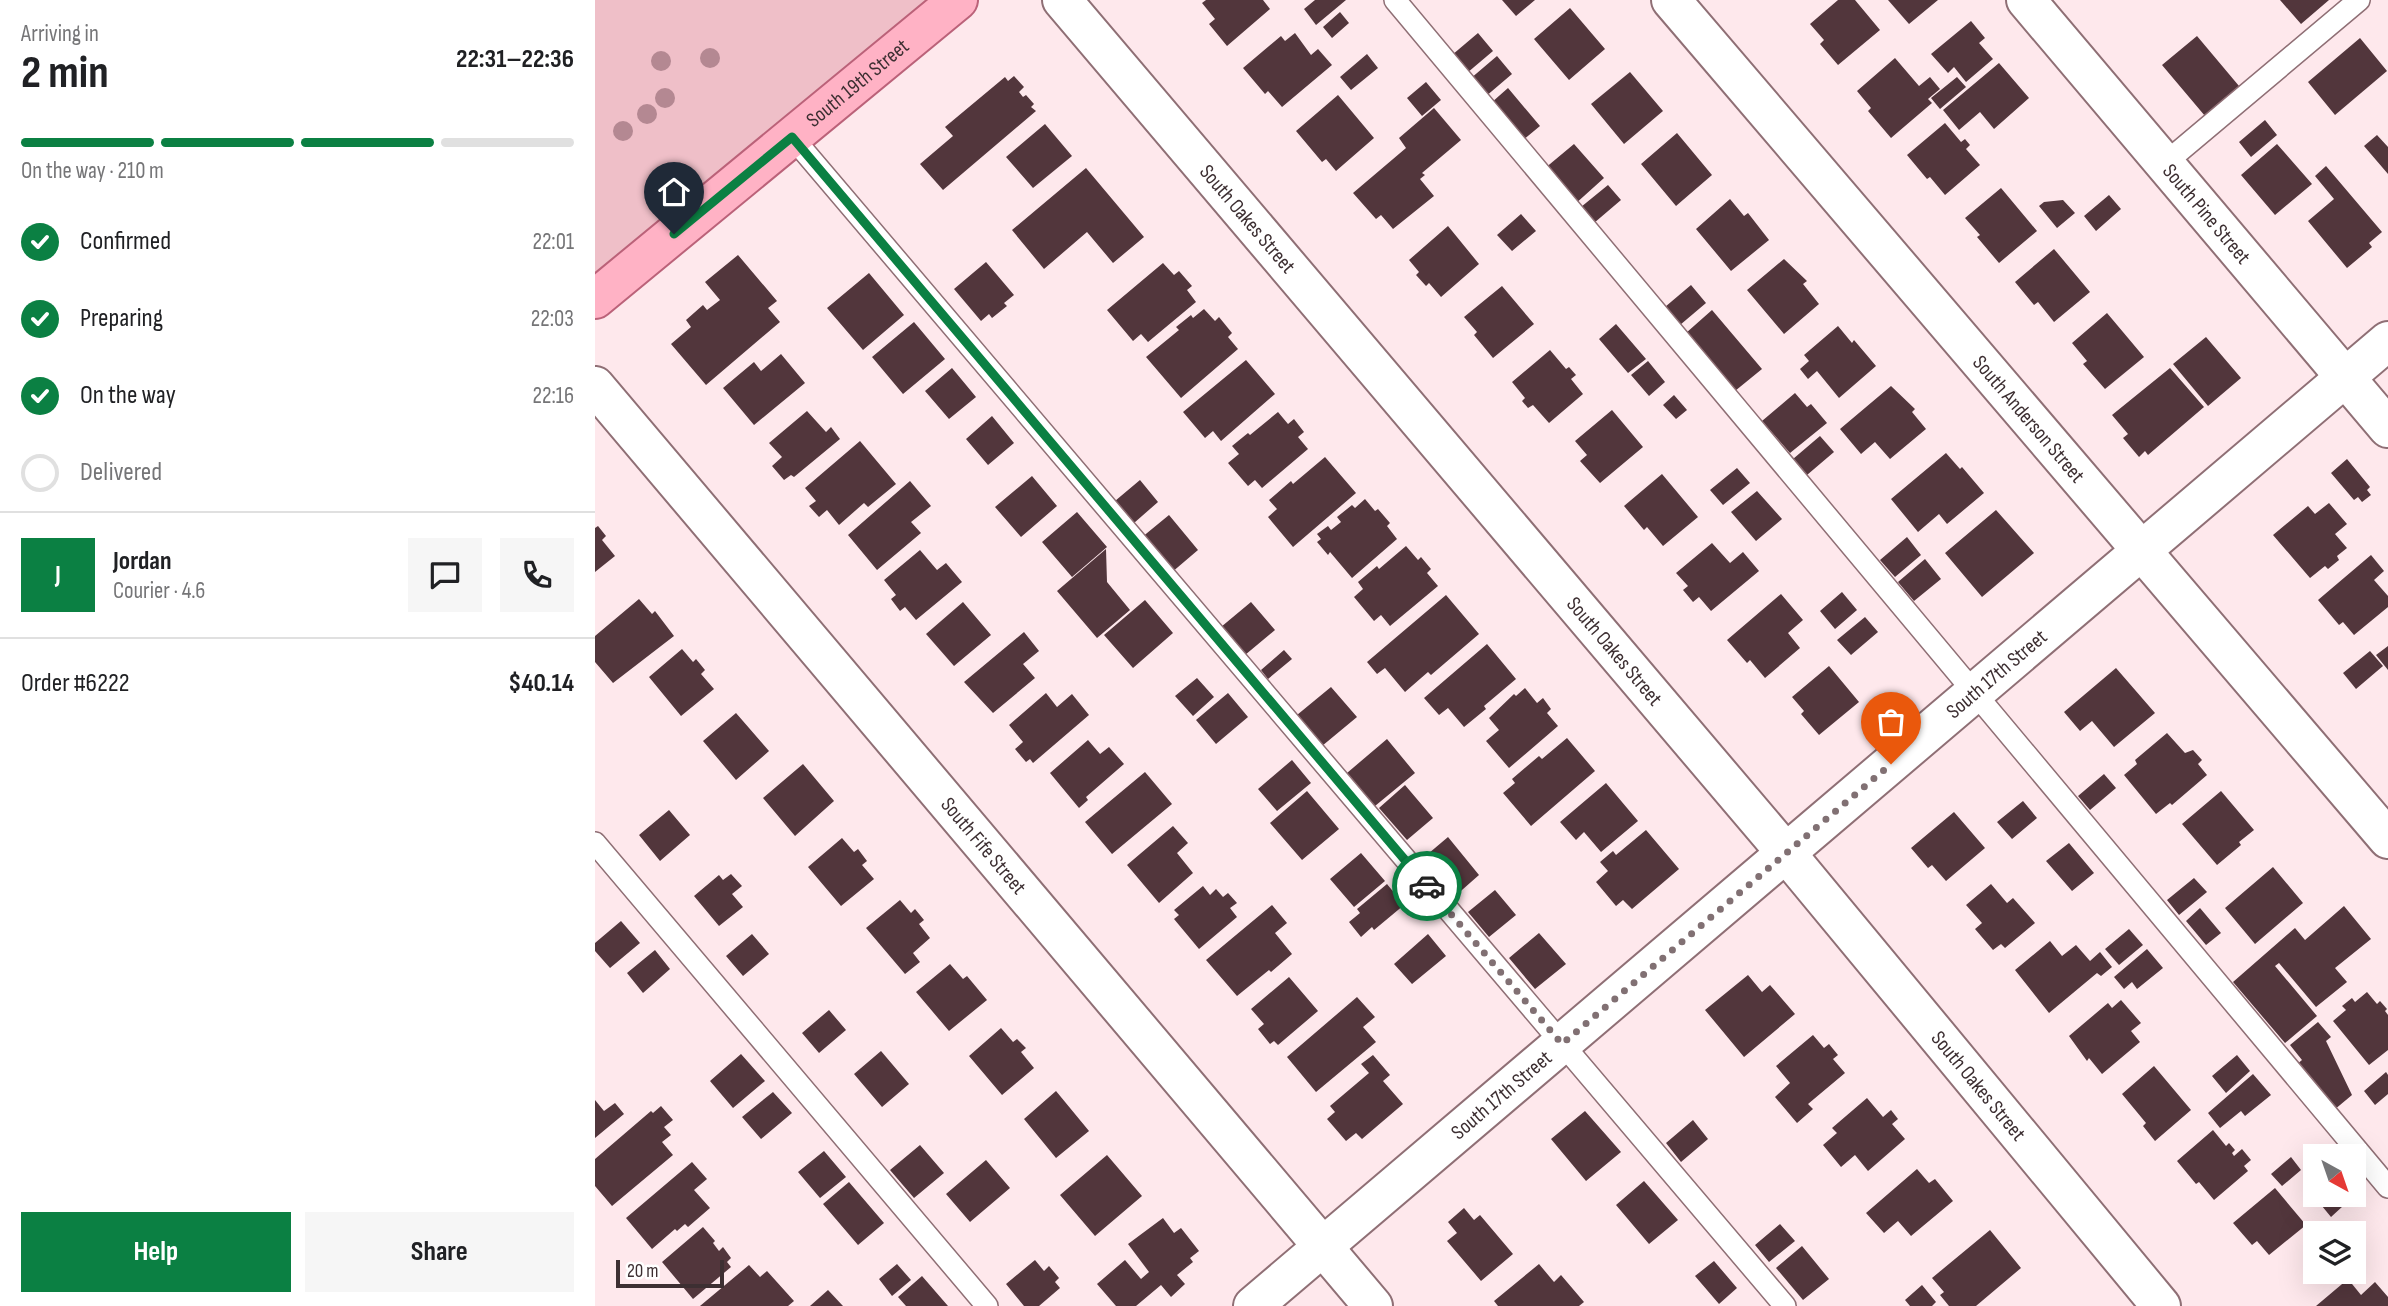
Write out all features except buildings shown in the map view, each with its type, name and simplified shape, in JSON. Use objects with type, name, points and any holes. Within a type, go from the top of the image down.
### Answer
[{"type":"main road","name":"South 19th Street","points":[[595,299],[958,0]]},
{"type":"street","name":"South Oakes Street","points":[[1062,0],[1786,853],[2161,1306]]},
{"type":"street","name":"South Anderson Street","points":[[1671,0],[2388,839]]},
{"type":"street","name":"South Pine Street","points":[[2026,0],[2388,428]]},
{"type":"street","name":"South 17th Street","points":[[1253,1306],[2388,341]]},
{"type":"street","name":"South Fife Street","points":[[595,386],[1373,1306]]},
{"type":"lane","points":[[1395,0],[2388,1187]]},
{"type":"lane","points":[[2164,164],[2359,0]]},
{"type":"lane","points":[[792,137],[1785,1306]]},
{"type":"lane","points":[[595,843],[987,1306]]},
{"type":"shaded area","points":[[595,0],[958,0],[595,299]]},
{"type":"way so far","points":[[1427,886],[1562,1044],[1891,764]]},
{"type":"route","points":[[674,234],[792,137],[1427,886]]}]
